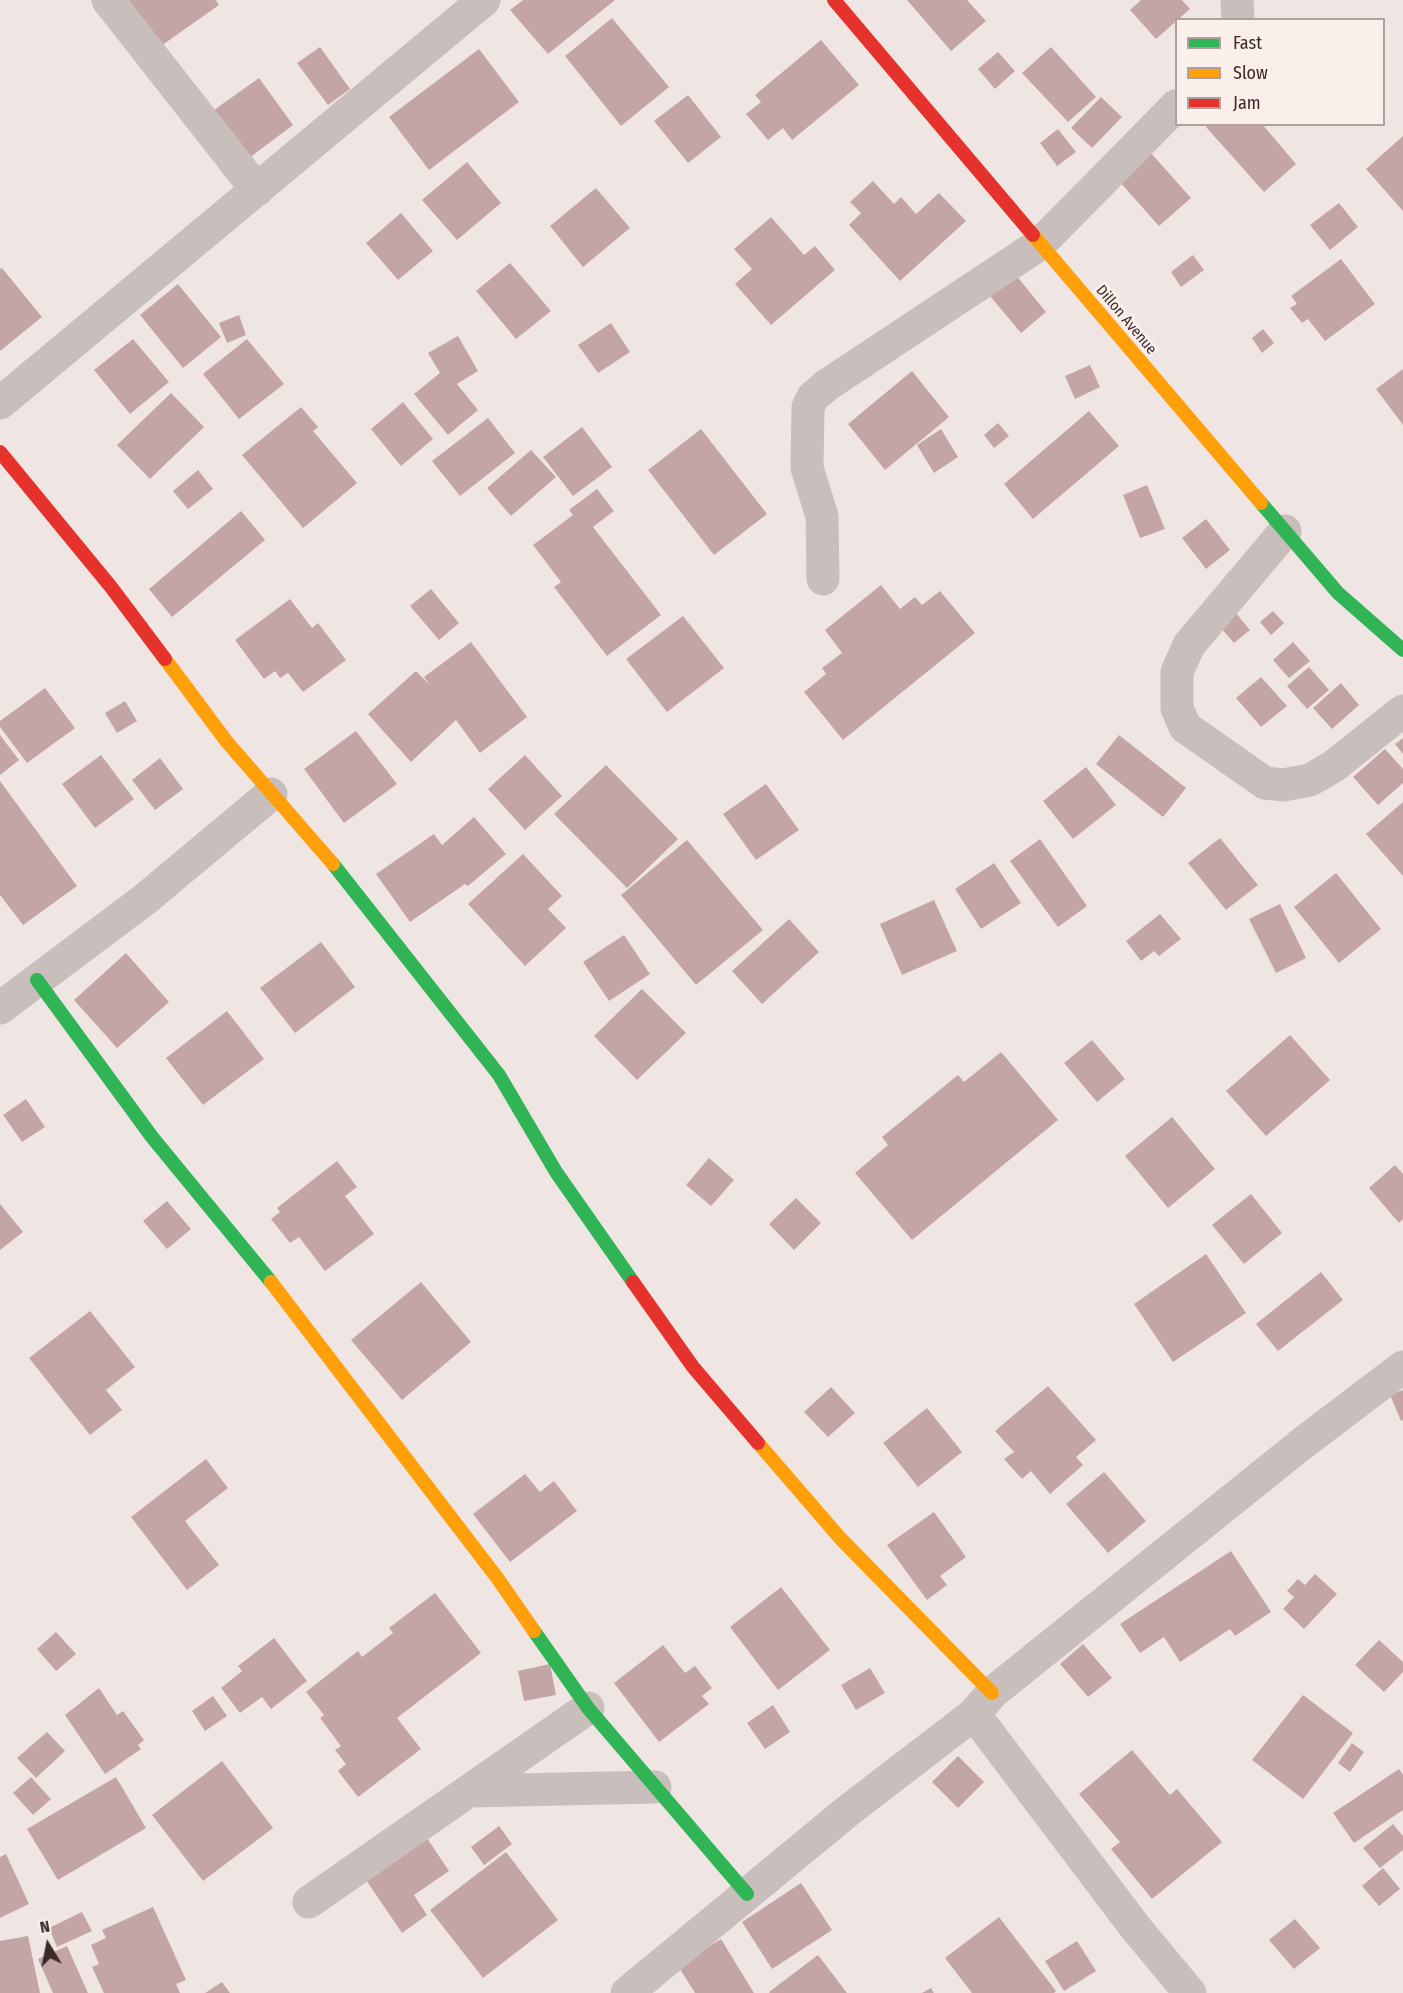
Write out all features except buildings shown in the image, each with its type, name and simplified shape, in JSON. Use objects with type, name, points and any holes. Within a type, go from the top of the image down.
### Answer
[{"type":"street","points":[[108,0],[257,190]]},
{"type":"street","points":[[0,403],[484,0]]},
{"type":"street","name":"Dillon Avenue","points":[[834,0],[1338,593],[1403,650]]},
{"type":"street","points":[[1237,0],[1238,18]]},
{"type":"street","points":[[823,579],[822,516],[807,468],[808,407],[813,397],[827,385],[1040,244],[1175,107]]},
{"type":"street","points":[[0,452],[111,587],[227,742],[344,876],[499,1075],[556,1173],[693,1367],[983,1703],[1134,1927],[1190,1993]]},
{"type":"street","points":[[1285,531],[1189,645],[1178,672],[1177,708],[1185,727],[1265,783],[1283,785],[1310,780],[1334,766],[1403,711]]},
{"type":"street","points":[[0,1008],[144,900],[271,795]]},
{"type":"street","points":[[38,980],[152,1137],[244,1247],[498,1579],[588,1708],[747,1894]]},
{"type":"street","points":[[627,1993],[1299,1446],[1403,1367]]},
{"type":"street","points":[[309,1902],[588,1708]]},
{"type":"street","points":[[469,1791],[655,1787]]},
{"type":"traffic: fast","points":[[1261,503],[1338,593],[1403,650]]},
{"type":"traffic: fast","points":[[333,864],[499,1075],[556,1172],[633,1282]]},
{"type":"traffic: fast","points":[[37,980],[152,1137],[271,1282]]},
{"type":"traffic: fast","points":[[534,1631],[588,1708],[747,1894]]},
{"type":"traffic: slow","points":[[1033,235],[1261,503]]},
{"type":"traffic: slow","points":[[165,659],[227,742],[333,864]]},
{"type":"traffic: slow","points":[[271,1282],[498,1579],[534,1631]]},
{"type":"traffic: slow","points":[[758,1443],[840,1538],[992,1693]]},
{"type":"traffic: jam","points":[[834,0],[1033,235]]},
{"type":"traffic: jam","points":[[0,452],[111,587],[165,659]]},
{"type":"traffic: jam","points":[[633,1282],[693,1367],[758,1443]]}]
